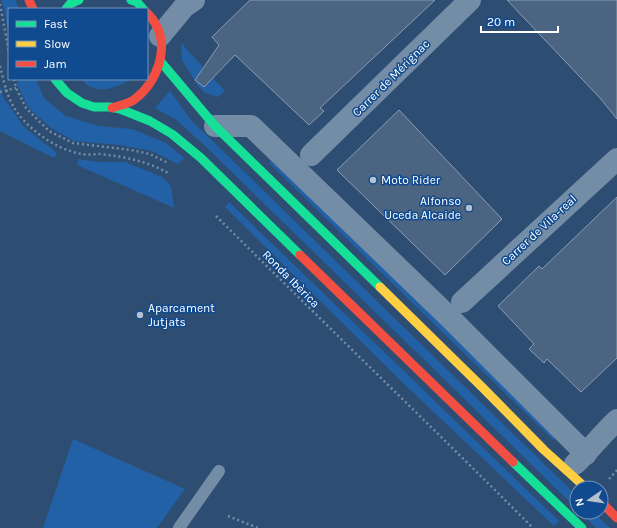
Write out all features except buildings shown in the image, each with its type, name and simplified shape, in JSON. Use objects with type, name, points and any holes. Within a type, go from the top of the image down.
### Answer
[{"type":"street","points":[[67,8],[70,4],[79,0]]},
{"type":"street","points":[[131,0],[137,2],[142,8]]},
{"type":"street","points":[[160,36],[184,7],[194,0]]},
{"type":"street","name":"Carrer de Mérignac","points":[[311,156],[470,0]]},
{"type":"street","name":"Ronda Ibèrica","points":[[112,108],[135,99],[152,83],[161,62],[162,49],[160,36],[152,17],[148,14]]},
{"type":"street","points":[[161,62],[215,126],[576,480]]},
{"type":"street","name":"Ronda Ibèrica","points":[[56,80],[60,88],[75,100],[93,107],[112,108],[149,120],[179,137],[205,160],[228,185],[582,528]]},
{"type":"street","points":[[215,126],[251,126],[447,315],[586,454]]},
{"type":"street","name":"Carrer de Vila-real","points":[[462,302],[617,158]]},
{"type":"street","points":[[567,472],[586,454],[603,433],[617,420]]},
{"type":"street","points":[[609,510],[617,518]]},
{"type":"lane","points":[[179,528],[219,471]]},
{"type":"path","points":[[0,4],[8,47]]},
{"type":"path","points":[[0,66],[6,90],[12,104],[25,122],[52,144],[82,154],[99,154],[146,162],[155,165],[170,174]]},
{"type":"path","points":[[14,80],[16,88],[26,108],[49,131],[73,143],[131,150],[150,154],[169,164]]},
{"type":"path","points":[[0,92],[16,88]]},
{"type":"path","name":"Ronda Ibèrica","points":[[216,216],[533,528]]},
{"type":"path","points":[[613,476],[617,470]]},
{"type":"path","points":[[228,516],[258,528]]},
{"type":"shaded area","points":[[1,0],[15,0],[19,8],[8,8],[8,32]]},
{"type":"shaded area","points":[[181,43],[225,91],[218,97],[205,93],[198,86],[182,60]]},
{"type":"shaded area","points":[[17,80],[36,80],[44,98],[66,116],[98,126],[132,129],[166,143],[184,158],[178,164],[152,151],[119,145],[74,141],[51,128],[28,107],[18,86]]},
{"type":"shaded area","points":[[82,80],[129,80],[112,88],[106,89],[96,89],[87,85]]},
{"type":"shaded area","points":[[0,85],[3,97],[24,127],[57,153],[54,158],[0,131]]},
{"type":"shaded area","points":[[170,91],[192,121],[569,488],[569,501],[202,143],[175,119],[155,108]]},
{"type":"shaded area","points":[[274,156],[559,435],[553,440],[269,163]]},
{"type":"shaded area","points":[[78,159],[98,162],[125,162],[162,177],[171,186],[174,208],[77,165]]},
{"type":"shaded area","points":[[229,202],[559,521],[554,526],[403,383],[225,207]]},
{"type":"shaded area","points":[[73,439],[185,489],[157,528],[43,528]]},
{"type":"shaded area","points":[[588,520],[602,520],[610,528],[596,528]]},
{"type":"traffic: fast","points":[[67,8],[70,4],[79,0]]},
{"type":"traffic: fast","points":[[131,0],[137,2],[142,8]]},
{"type":"traffic: fast","points":[[161,62],[215,126],[380,287]]},
{"type":"traffic: fast","points":[[56,80],[67,93],[82,103],[94,107],[110,107],[120,109],[150,121],[172,134],[201,158],[300,255]]},
{"type":"traffic: fast","points":[[513,462],[582,528]]},
{"type":"traffic: slow","points":[[380,287],[544,450],[577,480]]},
{"type":"traffic: jam","points":[[29,0],[33,8]]},
{"type":"traffic: jam","points":[[112,108],[130,102],[143,92],[150,83],[159,64],[161,54],[159,33],[154,22],[148,14]]},
{"type":"traffic: jam","points":[[300,255],[513,462]]},
{"type":"traffic: jam","points":[[609,510],[617,518]]},
{"type":"place","name":"Moto Rider","points":[[373,180]]},
{"type":"place","name":"Alfonso Uceda Alcaide","points":[[469,208]]},
{"type":"place","name":"Aparcament Jutjats","points":[[140,315]]}]
